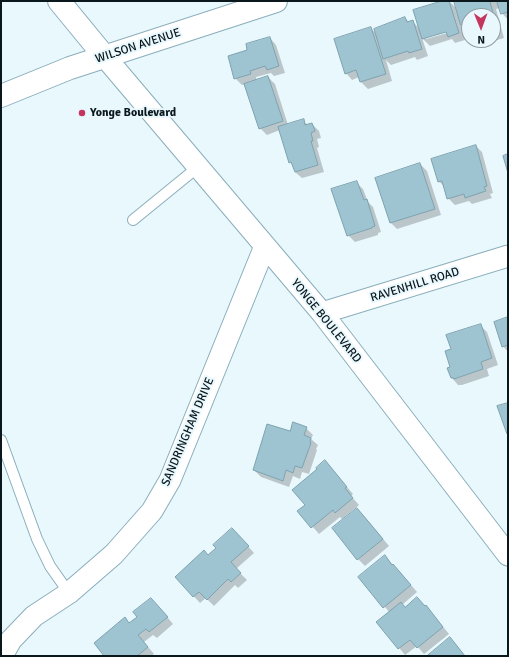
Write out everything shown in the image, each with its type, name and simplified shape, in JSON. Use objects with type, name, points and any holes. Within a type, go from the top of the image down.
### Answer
[{"type":"main road","name":"YONGE BOULEVARD","points":[[59,1],[105,57]]},
{"type":"main road","name":"WILSON AVENUE","points":[[1,96],[70,68],[276,1]]},
{"type":"street","name":"YONGE BOULEVARD","points":[[105,57],[322,313],[508,555]]},
{"type":"street","name":"SANDRINGHAM DRIVE","points":[[2,656],[11,640],[34,616],[69,593],[114,554],[152,511],[170,480],[265,246]]},
{"type":"street","name":"RAVENHILL ROAD","points":[[322,313],[508,256]]},
{"type":"lane","points":[[133,220],[198,167]]},
{"type":"lane","points":[[1,440],[37,539],[50,566],[69,593]]},
{"type":"building","points":[[442,1],[449,1],[459,33],[448,37],[446,32],[422,39],[413,10]]},
{"type":"building","points":[[454,1],[493,1],[490,2],[492,8],[461,8],[461,25]]},
{"type":"building","points":[[497,1],[508,1],[508,12],[501,14],[501,8],[499,8]]},
{"type":"building","points":[[405,17],[407,22],[413,20],[422,49],[409,53],[408,51],[383,59],[374,29]]},
{"type":"building","points":[[371,27],[386,74],[360,82],[356,70],[345,74],[334,39]]},
{"type":"building","points":[[270,37],[279,66],[267,70],[265,66],[250,71],[251,74],[234,79],[228,56],[247,50],[246,44]]},
{"type":"building","points":[[268,76],[283,121],[259,129],[244,84]]},
{"type":"building","points":[[304,119],[305,125],[312,123],[315,131],[311,133],[313,141],[311,141],[318,165],[295,172],[291,162],[289,163],[278,127]]},
{"type":"building","points":[[476,145],[487,186],[484,187],[486,191],[465,198],[464,194],[447,199],[442,181],[438,182],[431,159]]},
{"type":"building","points":[[508,154],[508,173],[503,156]]},
{"type":"building","points":[[420,163],[435,209],[390,223],[375,178]]},
{"type":"building","points":[[357,181],[364,200],[367,199],[375,226],[347,236],[331,189]]},
{"type":"building","points":[[508,317],[508,345],[502,347],[494,322]]},
{"type":"building","points":[[481,324],[492,358],[481,362],[483,369],[454,379],[451,378],[447,368],[450,367],[445,351],[451,349],[446,335]]},
{"type":"building","points":[[508,403],[508,434],[507,434],[497,406]]},
{"type":"building","points":[[293,422],[307,427],[304,435],[311,438],[311,443],[302,468],[295,466],[293,473],[286,470],[283,481],[253,470],[267,424],[290,431]]},
{"type":"building","points":[[325,460],[347,487],[345,488],[353,498],[335,513],[333,510],[311,528],[297,511],[305,505],[292,490],[317,469],[316,468]]},
{"type":"building","points":[[357,508],[383,539],[357,560],[332,528]]},
{"type":"building","points":[[232,528],[249,546],[231,562],[241,573],[231,582],[228,579],[207,600],[199,592],[193,597],[175,577],[204,550],[208,555],[216,548],[213,545]]},
{"type":"building","points":[[385,555],[392,565],[393,564],[411,585],[383,608],[358,577]]},
{"type":"building","points":[[417,597],[425,606],[426,605],[443,627],[417,648],[410,640],[398,649],[376,622],[401,602],[405,607]]},
{"type":"building","points":[[151,598],[168,617],[149,632],[146,629],[138,635],[148,647],[137,656],[104,656],[94,643],[125,617],[129,623],[137,617],[133,612]]},
{"type":"building","points":[[450,637],[465,656],[427,656]]},
{"type":"place","name":"Yonge Boulevard","points":[[82,113]]}]
